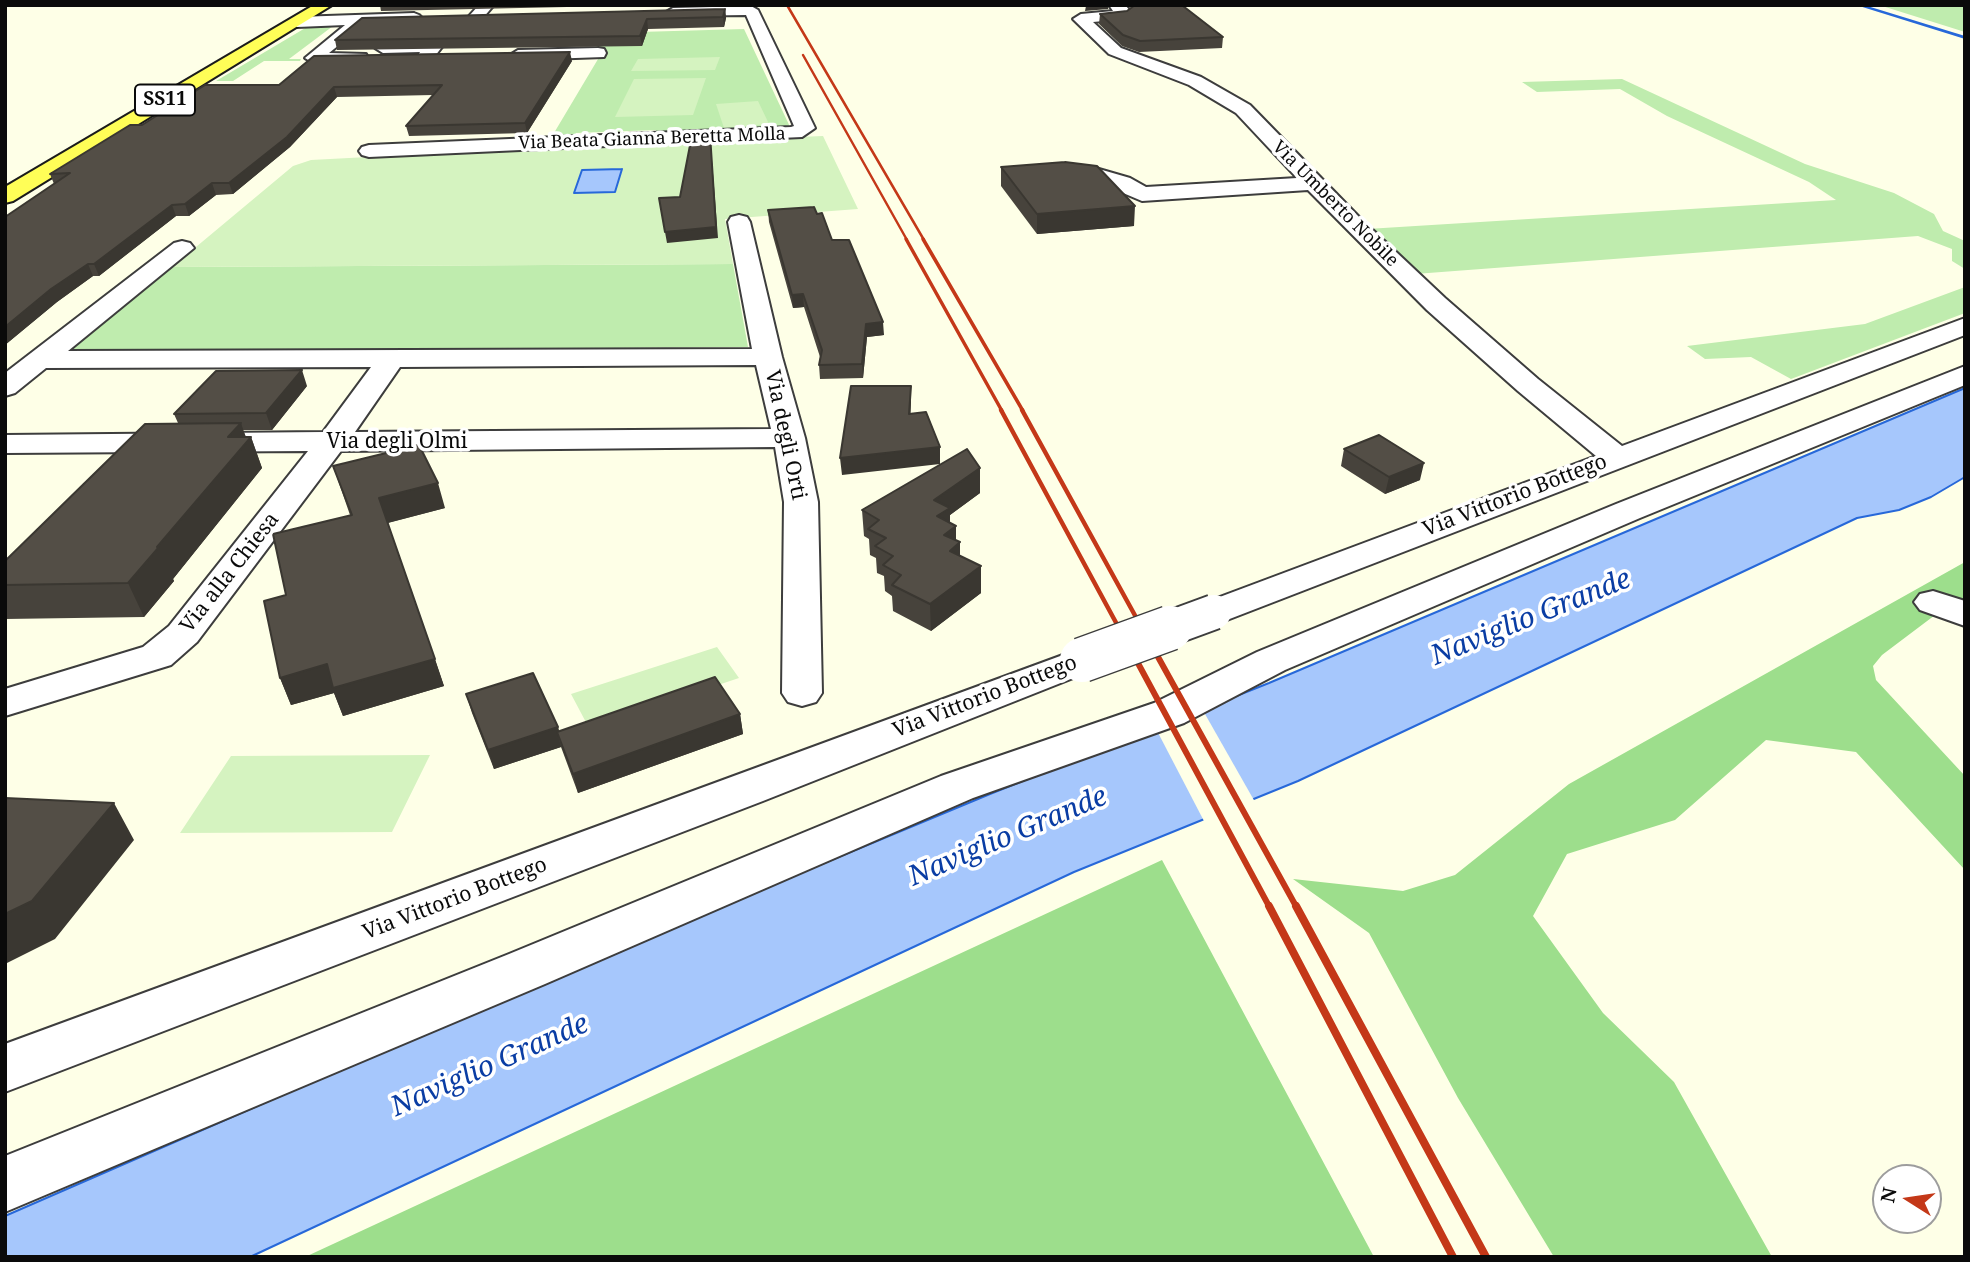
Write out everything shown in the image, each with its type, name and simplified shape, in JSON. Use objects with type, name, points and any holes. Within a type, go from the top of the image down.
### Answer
[{"type":"main road","name":"SS11","points":[[5,196],[325,5]]},
{"type":"street","name":"Via Umberto Nobile","points":[[1116,5],[1125,14],[1081,19],[1117,52],[1195,81],[1231,101],[1436,304],[1617,457]]},
{"type":"street","name":"Via Beata Gianna Beretta Molla","points":[[369,151],[795,133],[805,128],[751,10],[658,12]]},
{"type":"street","points":[[297,22],[426,18]]},
{"type":"street","points":[[362,19],[313,58],[446,56]]},
{"type":"street","points":[[495,55],[598,53]]},
{"type":"street","points":[[1034,173],[1092,173],[1122,183],[1142,194],[1313,183]]},
{"type":"street","name":"Via degli Orti","points":[[739,222],[768,357],[789,438],[801,502],[802,694]]},
{"type":"street","points":[[5,387],[182,248]]},
{"type":"street","name":"Via Vittorio Bottego","points":[[5,1068],[747,790],[1082,660],[1965,326]]},
{"type":"street","points":[[39,360],[768,357]]},
{"type":"street","name":"Via alla Chiesa","points":[[5,703],[157,656],[183,634],[332,442],[392,358]]},
{"type":"street","points":[[5,1184],[515,975],[957,787],[1169,713],[1271,661],[1628,511],[1965,375]]},
{"type":"street","name":"Via degli Olmi","points":[[5,444],[789,438]]},
{"type":"green space","points":[[1879,5],[1965,5],[1965,32]]},
{"type":"green space","points":[[334,23],[347,25],[333,26],[289,59],[301,59],[300,61],[264,61],[233,81],[216,81],[307,27]]},
{"type":"green space","points":[[744,29],[791,129],[656,134],[656,130],[576,133],[574,137],[551,138],[604,49],[595,48],[604,33]]},
{"type":"green space","points":[[720,57],[715,70],[631,71],[638,59]]},
{"type":"green space","points":[[706,78],[693,115],[615,117],[634,79]]},
{"type":"green space","points":[[1622,79],[1805,164],[1894,193],[1934,214],[1943,231],[1965,241],[1965,269],[1952,261],[1952,249],[1918,236],[1415,274],[1367,229],[1836,200],[1809,182],[1667,116],[1620,89],[1537,92],[1522,82]]},
{"type":"green space","points":[[758,101],[769,124],[724,128],[716,104]]},
{"type":"green space","points":[[823,136],[858,209],[725,219],[733,264],[172,267],[293,166],[311,160],[379,154]]},
{"type":"green space","points":[[733,264],[748,347],[69,352],[172,267]]},
{"type":"green space","points":[[1965,287],[1965,313],[1791,379],[1751,357],[1705,359],[1687,346],[1865,324]]},
{"type":"green space","points":[[1965,562],[1965,598],[1947,606],[1882,655],[1873,666],[1876,680],[1965,776],[1965,870],[1856,752],[1766,740],[1675,820],[1567,854],[1533,916],[1603,1013],[1674,1082],[1772,1257],[1554,1257],[1458,1098],[1369,933],[1293,879],[1403,891],[1455,875],[1569,784]]},
{"type":"green space","points":[[717,647],[739,678],[589,728],[571,694]]},
{"type":"green space","points":[[430,755],[392,832],[180,833],[231,756]]},
{"type":"green space","points":[[1162,860],[1374,1257],[305,1257]]},
{"type":"water","points":[[622,169],[615,192],[574,193],[582,170]]},
{"type":"water","name":"Naviglio Grande","points":[[1965,388],[1965,477],[1931,497],[1899,510],[1857,518],[1298,781],[1074,872],[250,1257],[5,1257],[5,1216],[615,950],[990,794],[1269,683]]},
{"type":"pier","points":[[1201,707],[1255,802],[1205,823],[1154,725]]},
{"type":"building","points":[[1135,5],[1183,6],[1223,37],[1140,41],[1123,35],[1100,14],[1127,11]]},
{"type":"building","points":[[725,9],[723,17],[647,19],[640,36],[335,40],[362,18]]},
{"type":"building","points":[[570,52],[525,123],[406,126],[442,85],[334,87],[287,137],[229,183],[212,183],[185,204],[172,205],[94,264],[88,264],[51,289],[5,327],[5,217],[70,173],[50,174],[130,125],[142,125],[205,85],[279,85],[314,56]]},
{"type":"building","points":[[710,134],[716,227],[665,232],[659,198],[680,197],[692,135]]},
{"type":"building","points":[[1065,162],[1097,166],[1135,206],[1037,214],[1001,167]]},
{"type":"building","points":[[814,207],[817,214],[822,213],[832,240],[849,240],[883,322],[866,324],[862,364],[819,365],[822,350],[803,294],[792,295],[768,210]]},
{"type":"building","points":[[302,370],[266,413],[174,414],[216,371]]},
{"type":"building","points":[[851,386],[911,386],[909,414],[926,412],[940,447],[840,458]]},
{"type":"building","points":[[241,423],[228,437],[251,437],[128,583],[5,585],[5,561],[145,424]]},
{"type":"building","points":[[1379,435],[1424,463],[1389,477],[1344,449]]},
{"type":"building","points":[[419,445],[438,483],[379,498],[435,659],[333,688],[327,664],[280,678],[264,601],[286,595],[273,534],[352,515],[333,466]]},
{"type":"building","points":[[967,449],[980,468],[934,500],[950,508],[937,516],[956,526],[944,535],[960,542],[950,551],[981,566],[930,604],[892,585],[901,575],[883,565],[893,556],[875,546],[886,538],[868,529],[879,520],[862,510]]},
{"type":"building","points":[[533,673],[558,727],[488,750],[466,694]]},
{"type":"building","points":[[715,677],[740,714],[573,774],[557,732]]},
{"type":"building","points":[[5,798],[114,803],[32,901],[5,914]]},
{"type":"waterway","points":[[1858,5],[1965,38]]},
{"type":"railway","points":[[787,5],[924,240]]},
{"type":"railway","points":[[803,55],[907,240]]},
{"type":"railway","points":[[906,239],[1002,411]]},
{"type":"railway","points":[[923,239],[1023,411]]},
{"type":"railway","points":[[1001,410],[1120,630]]},
{"type":"railway","points":[[1022,410],[1143,630]]},
{"type":"railway","points":[[1119,628],[1270,908]]},
{"type":"railway","points":[[1142,628],[1297,908]]},
{"type":"railway","points":[[1269,906],[1453,1257]]},
{"type":"railway","points":[[1296,906],[1486,1257]]}]
